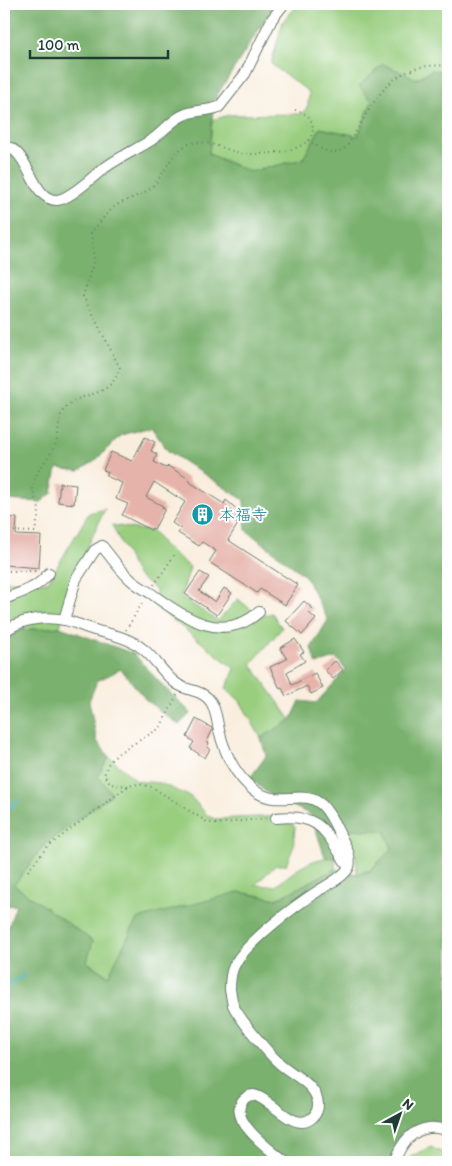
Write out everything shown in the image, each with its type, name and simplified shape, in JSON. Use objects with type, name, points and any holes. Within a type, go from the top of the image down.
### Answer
[{"type":"street","points":[[4,146],[12,147],[19,155],[42,193],[57,200],[80,188],[113,162],[155,138],[177,118],[187,113],[219,108],[245,74],[272,19],[284,4]]},
{"type":"street","points":[[64,620],[76,579],[95,550],[102,546],[131,580],[167,606],[195,622],[214,627],[228,627],[249,621],[259,612]]},
{"type":"street","points":[[4,599],[36,586],[49,573]]},
{"type":"street","points":[[4,632],[16,623],[34,619],[64,620],[122,637],[136,644],[145,650],[172,680],[181,686],[205,695],[213,705],[226,754],[250,787],[264,797],[281,799],[303,797],[313,799],[322,805],[331,816],[347,849],[349,867],[342,875],[298,904],[248,947],[234,966],[230,988],[234,1006],[262,1044],[280,1063],[311,1087],[316,1095],[319,1107],[315,1115],[308,1121],[300,1123],[289,1118],[264,1100],[252,1095],[242,1101],[240,1109],[242,1120],[249,1130],[286,1162]]},
{"type":"street","points":[[276,818],[293,816],[311,820],[322,828],[349,867]]},
{"type":"street","points":[[394,1162],[404,1142],[413,1133],[429,1128],[448,1130]]},
{"type":"path","points":[[308,140],[328,153],[342,151],[388,83],[399,76],[416,70],[435,65],[448,66]]},
{"type":"path","points":[[4,531],[35,532],[39,510],[33,488],[38,473],[57,441],[61,414],[74,401],[105,390],[116,380],[120,368],[84,296],[94,260],[91,232],[112,209],[152,187],[180,148],[191,143],[207,143],[247,154],[284,152],[301,146],[308,140],[313,131],[312,122],[308,115],[295,110]]},
{"type":"path","points":[[122,637],[175,554]]},
{"type":"path","points":[[4,571],[49,573]]},
{"type":"path","points":[[181,686],[160,728],[120,752],[109,762],[104,775],[111,784],[128,786],[138,784],[152,787],[207,822],[216,824],[276,818]]},
{"type":"path","points":[[28,871],[47,847],[128,786]]},
{"type":"green space","points":[[4,4],[275,4],[214,100],[209,154],[250,172],[303,159],[320,128],[358,136],[372,101],[359,86],[383,64],[417,79],[432,70],[448,72],[448,1125],[425,1124],[392,1162],[4,1162],[4,940],[16,905],[4,906],[4,640],[21,630],[60,627],[134,654],[191,713],[179,725],[146,700],[121,669],[97,681],[89,701],[97,741],[109,757],[98,776],[112,794],[45,844],[14,885],[93,941],[87,962],[108,976],[137,919],[239,892],[277,899],[335,869],[357,874],[370,871],[392,849],[385,831],[349,829],[333,824],[336,858],[325,857],[311,815],[267,793],[250,778],[266,756],[261,738],[291,720],[300,701],[316,703],[346,670],[336,658],[316,664],[311,648],[328,620],[305,576],[246,530],[244,500],[168,451],[151,427],[121,435],[95,461],[79,471],[57,468],[52,493],[41,502],[4,500]]},
{"type":"green space","points":[[299,4],[448,4],[448,72],[432,70],[372,101],[358,136],[320,128],[303,159],[250,172],[209,154],[212,120],[229,115],[302,114],[308,106],[309,92],[271,64],[283,21]]},
{"type":"green space","points":[[105,509],[72,580],[60,627],[21,630],[4,640],[4,581],[48,582],[89,513]]},
{"type":"green space","points":[[112,525],[154,532],[164,546],[190,567],[181,597],[218,621],[238,599],[260,617],[272,613],[282,628],[251,664],[291,720],[261,738],[240,701],[226,688],[235,669],[155,606],[156,590],[137,575]]},
{"type":"green space","points":[[109,757],[137,781],[160,783],[191,797],[207,815],[214,819],[281,816],[295,827],[293,848],[286,865],[276,865],[255,885],[276,886],[296,870],[320,859],[336,858],[335,869],[277,899],[239,892],[108,976],[87,962],[14,885],[45,844],[112,794],[98,776]]},
{"type":"green space","points":[[349,829],[386,831],[392,849],[370,870],[357,874],[356,856]]},
{"type":"green space","points":[[431,1147],[448,1156],[448,1162],[407,1162],[410,1157]]},
{"type":"building","points":[[145,437],[155,442],[151,451],[157,454],[154,462],[166,468],[168,466],[224,504],[226,500],[239,511],[233,521],[238,524],[228,540],[298,585],[285,605],[260,589],[257,593],[209,562],[216,551],[202,542],[199,546],[178,533],[181,529],[172,523],[185,502],[154,482],[146,497],[165,509],[154,529],[152,528],[151,530],[122,515],[128,504],[116,499],[122,483],[106,476],[108,472],[103,470],[111,452],[132,461]]},
{"type":"building","points":[[60,483],[76,485],[74,504],[58,502]]},
{"type":"building","points":[[6,517],[17,518],[16,535],[41,536],[39,568],[4,565]]},
{"type":"building","points":[[200,572],[209,577],[199,591],[215,602],[224,588],[232,593],[217,615],[185,594]]},
{"type":"building","points":[[304,601],[313,609],[309,613],[316,619],[302,635],[286,621]]},
{"type":"building","points":[[295,639],[304,652],[300,654],[305,661],[287,672],[292,685],[315,673],[323,688],[311,694],[307,686],[286,696],[282,688],[280,689],[270,667],[287,659],[280,648]]},
{"type":"building","points":[[335,661],[343,670],[333,679],[325,670]]},
{"type":"building","points":[[196,719],[212,728],[207,742],[209,743],[207,747],[210,749],[205,758],[190,748],[194,742],[187,737]]},
{"type":"waterway","points":[[4,814],[18,800]]},
{"type":"waterway","points":[[4,988],[25,975]]},
{"type":"place","name":"本福寺","points":[[203,514]]}]
